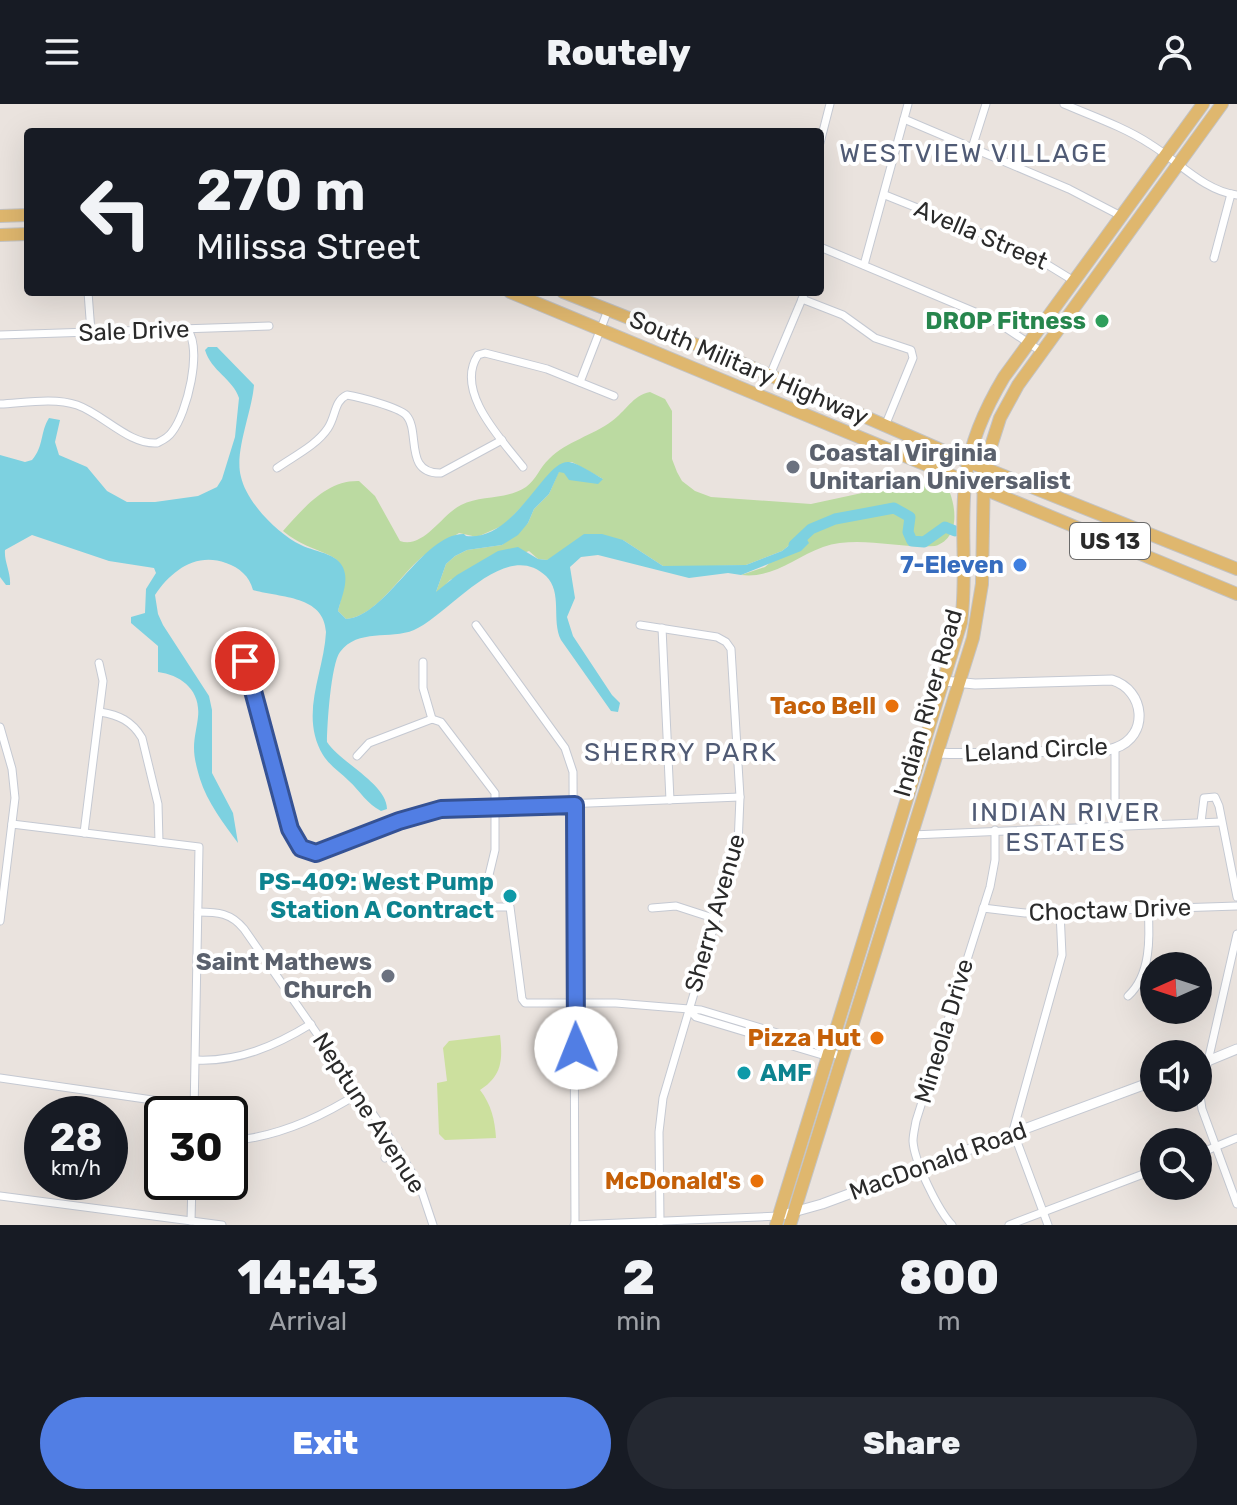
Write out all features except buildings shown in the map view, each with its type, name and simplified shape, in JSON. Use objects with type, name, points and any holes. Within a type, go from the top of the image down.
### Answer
[{"type":"main road","name":"Indian River Road","points":[[778,1220],[961,623],[965,482],[991,399],[1203,104]]},
{"type":"main road","name":"Indian River Road","points":[[792,1219],[959,683],[981,600],[984,468],[1000,418],[1042,352],[1222,104]]},
{"type":"main road","points":[[0,216],[24,215]]},
{"type":"main road","points":[[0,235],[24,234]]},
{"type":"main road","name":"South Military Highway","points":[[519,296],[1237,594]]},
{"type":"main road","name":"South Military Highway","points":[[573,296],[770,375],[969,462],[1237,569]]},
{"type":"street","points":[[824,128],[830,104]]},
{"type":"street","points":[[864,265],[908,104]]},
{"type":"street","points":[[972,148],[986,104]]},
{"type":"street","points":[[1064,104],[1136,137],[1203,181],[1234,195],[1214,258]]},
{"type":"street","points":[[904,119],[1069,189],[1121,216]]},
{"type":"street","name":"Avella Street","points":[[885,195],[1025,251],[1074,281]]},
{"type":"street","points":[[824,249],[975,311],[1042,352]]},
{"type":"street","points":[[88,296],[91,332]]},
{"type":"street","points":[[770,375],[804,296],[843,315],[875,338],[911,350],[913,358],[885,426]]},
{"type":"street","points":[[580,382],[608,310]]},
{"type":"street","name":"Sale Drive","points":[[0,335],[269,326]]},
{"type":"street","points":[[0,404],[74,403],[138,440],[157,443],[172,433],[188,394],[194,346],[193,337],[187,329]]},
{"type":"street","points":[[523,467],[473,395],[470,373],[478,355],[485,353],[547,369],[614,396]]},
{"type":"street","points":[[277,468],[322,435],[331,423],[338,402],[347,395],[406,415],[411,423],[417,457],[426,470],[441,473],[502,440]]},
{"type":"street","points":[[476,625],[565,748],[573,772],[574,1225]]},
{"type":"street","name":"Sherry Avenue","points":[[640,625],[717,637],[731,649],[740,797],[738,845],[667,1079],[660,1116],[660,1222]]},
{"type":"street","points":[[662,628],[670,800]]},
{"type":"street","points":[[245,661],[293,838],[301,848],[310,852],[322,852],[426,813],[456,807],[740,797]]},
{"type":"street","points":[[423,662],[423,688],[432,719]]},
{"type":"street","points":[[84,833],[103,681],[99,663]]},
{"type":"street","name":"Leland Circle","points":[[937,753],[1013,754],[1115,748],[1131,738],[1140,715],[1133,694],[1117,682],[1106,679],[944,681]]},
{"type":"street","points":[[100,712],[123,718],[142,738],[158,804],[159,842]]},
{"type":"street","points":[[357,756],[369,743],[432,719],[441,722],[493,789],[495,850],[489,875]]},
{"type":"street","points":[[0,727],[12,769],[15,798],[2,878],[0,921]]},
{"type":"street","points":[[1115,748],[1115,827]]},
{"type":"street","points":[[0,772],[12,769]]},
{"type":"street","points":[[1201,822],[1203,801],[1208,796],[1215,797],[1237,897]]},
{"type":"street","points":[[895,836],[1221,822]]},
{"type":"street","points":[[12,824],[84,833],[114,841],[199,847],[195,1096]]},
{"type":"street","name":"Mineola Drive","points":[[952,1225],[937,1206],[913,1141],[916,1121],[993,872],[995,830]]},
{"type":"street","points":[[402,915],[507,905],[511,909],[523,1001],[656,1005],[701,1010],[843,1058]]},
{"type":"street","points":[[652,908],[676,906],[716,919]]},
{"type":"street","name":"Choctaw Drive","points":[[983,908],[1012,913],[1237,906]]},
{"type":"street","points":[[1128,996],[1138,986],[1144,969],[1149,937],[1148,908]]},
{"type":"street","name":"Neptune Avenue","points":[[198,912],[225,914],[237,920],[398,1150],[420,1186],[433,1225]]},
{"type":"street","points":[[1048,1225],[1014,1134],[1015,1117],[1062,955],[1060,912]]},
{"type":"street","points":[[1212,1043],[1237,934]]},
{"type":"street","points":[[196,1060],[214,1060],[259,1051],[311,1024]]},
{"type":"street","points":[[1212,1059],[1237,1049]]},
{"type":"street","points":[[0,1078],[144,1102]]},
{"type":"street","name":"MacDonald Road","points":[[574,1225],[792,1219],[1140,1086]]},
{"type":"street","points":[[248,1137],[289,1129],[359,1093]]},
{"type":"street","points":[[1204,1112],[1237,1204]]},
{"type":"street","points":[[1212,1149],[1237,1138]]},
{"type":"street","points":[[385,1158],[398,1150]]},
{"type":"street","points":[[1009,1225],[1140,1175]]},
{"type":"street","points":[[0,1196],[222,1225]]},
{"type":"street","points":[[191,1221],[192,1200]]},
{"type":"green space","points":[[650,392],[665,399],[672,411],[672,459],[682,481],[695,491],[711,497],[811,504],[913,482],[937,485],[950,493],[954,508],[952,531],[935,546],[864,542],[836,544],[813,551],[774,571],[753,575],[741,575],[765,567],[801,536],[782,551],[746,565],[663,566],[623,540],[547,560],[538,559],[529,551],[450,580],[436,592],[446,564],[455,556],[467,550],[502,545],[528,523],[534,509],[549,494],[559,471],[603,479],[572,462],[564,463],[504,525],[477,537],[459,533],[422,557],[367,611],[346,619],[338,611],[343,589],[340,563],[283,531],[316,497],[336,485],[359,481],[375,496],[400,541],[417,540],[461,505],[511,494],[526,487],[556,453],[604,426],[639,397]]},
{"type":"green space","points":[[500,1035],[497,1073],[480,1090],[492,1112],[496,1138],[445,1140],[439,1134],[437,1083],[447,1081],[443,1048],[449,1041]]},
{"type":"water","points":[[217,347],[254,385],[240,456],[244,487],[265,517],[283,533],[301,545],[334,558],[343,567],[344,588],[338,611],[346,619],[361,615],[376,605],[419,560],[449,537],[484,534],[500,527],[549,473],[569,462],[603,479],[598,484],[569,480],[559,472],[549,494],[534,509],[518,535],[502,545],[467,550],[455,556],[446,564],[436,592],[457,575],[498,551],[518,547],[538,559],[547,560],[584,534],[602,534],[623,540],[663,566],[746,565],[782,551],[801,536],[805,536],[809,543],[801,551],[741,575],[728,573],[689,578],[598,555],[581,557],[570,567],[575,598],[567,617],[573,636],[620,703],[618,712],[611,711],[561,640],[554,590],[546,576],[530,567],[513,566],[495,572],[414,630],[365,637],[347,645],[340,652],[334,669],[327,742],[380,791],[387,809],[381,811],[329,762],[316,740],[313,709],[326,632],[318,611],[299,600],[253,590],[243,573],[226,563],[204,560],[185,566],[169,578],[155,595],[158,614],[209,696],[212,710],[212,773],[233,813],[238,843],[211,804],[200,779],[194,748],[198,707],[193,692],[182,680],[158,672],[158,646],[131,623],[131,617],[145,613],[146,589],[156,573],[154,568],[109,561],[32,535],[5,550],[10,585],[6,585],[0,577],[0,455],[25,462],[32,460],[49,418],[60,420],[55,442],[59,455],[87,467],[107,491],[127,502],[198,496],[217,487],[235,437],[239,398],[208,357],[205,350]]},
{"type":"waterway","points":[[794,545],[811,529],[835,519],[894,508],[910,517],[908,532],[912,541],[924,542],[945,527],[955,531]]},
{"type":"place","name":"DROP Fitness","points":[[1102,321]]},
{"type":"place","name":"Coastal Virginia Unitarian Universalist","points":[[793,467]]},
{"type":"place","name":"7-Eleven","points":[[1020,565]]},
{"type":"place","name":"Taco Bell","points":[[892,706]]},
{"type":"place","name":"PS-409: West Pump Station A Contract","points":[[510,896]]},
{"type":"place","name":"Saint Mathews Church","points":[[388,976]]},
{"type":"place","name":"Pizza Hut","points":[[877,1038]]},
{"type":"place","name":"AMF","points":[[744,1073]]},
{"type":"place","name":"McDonald's","points":[[757,1181]]},
{"type":"district","name":"WESTVIEW VILLAGE","points":[[974,153]]},
{"type":"district","name":"SHERRY PARK","points":[[681,752]]},
{"type":"district","name":"INDIAN RIVER ESTATES","points":[[1066,827]]},
{"type":"route","points":[[245,661],[290,829],[298,846],[306,851],[322,852],[399,821],[441,809],[575,805],[576,1048]]}]
